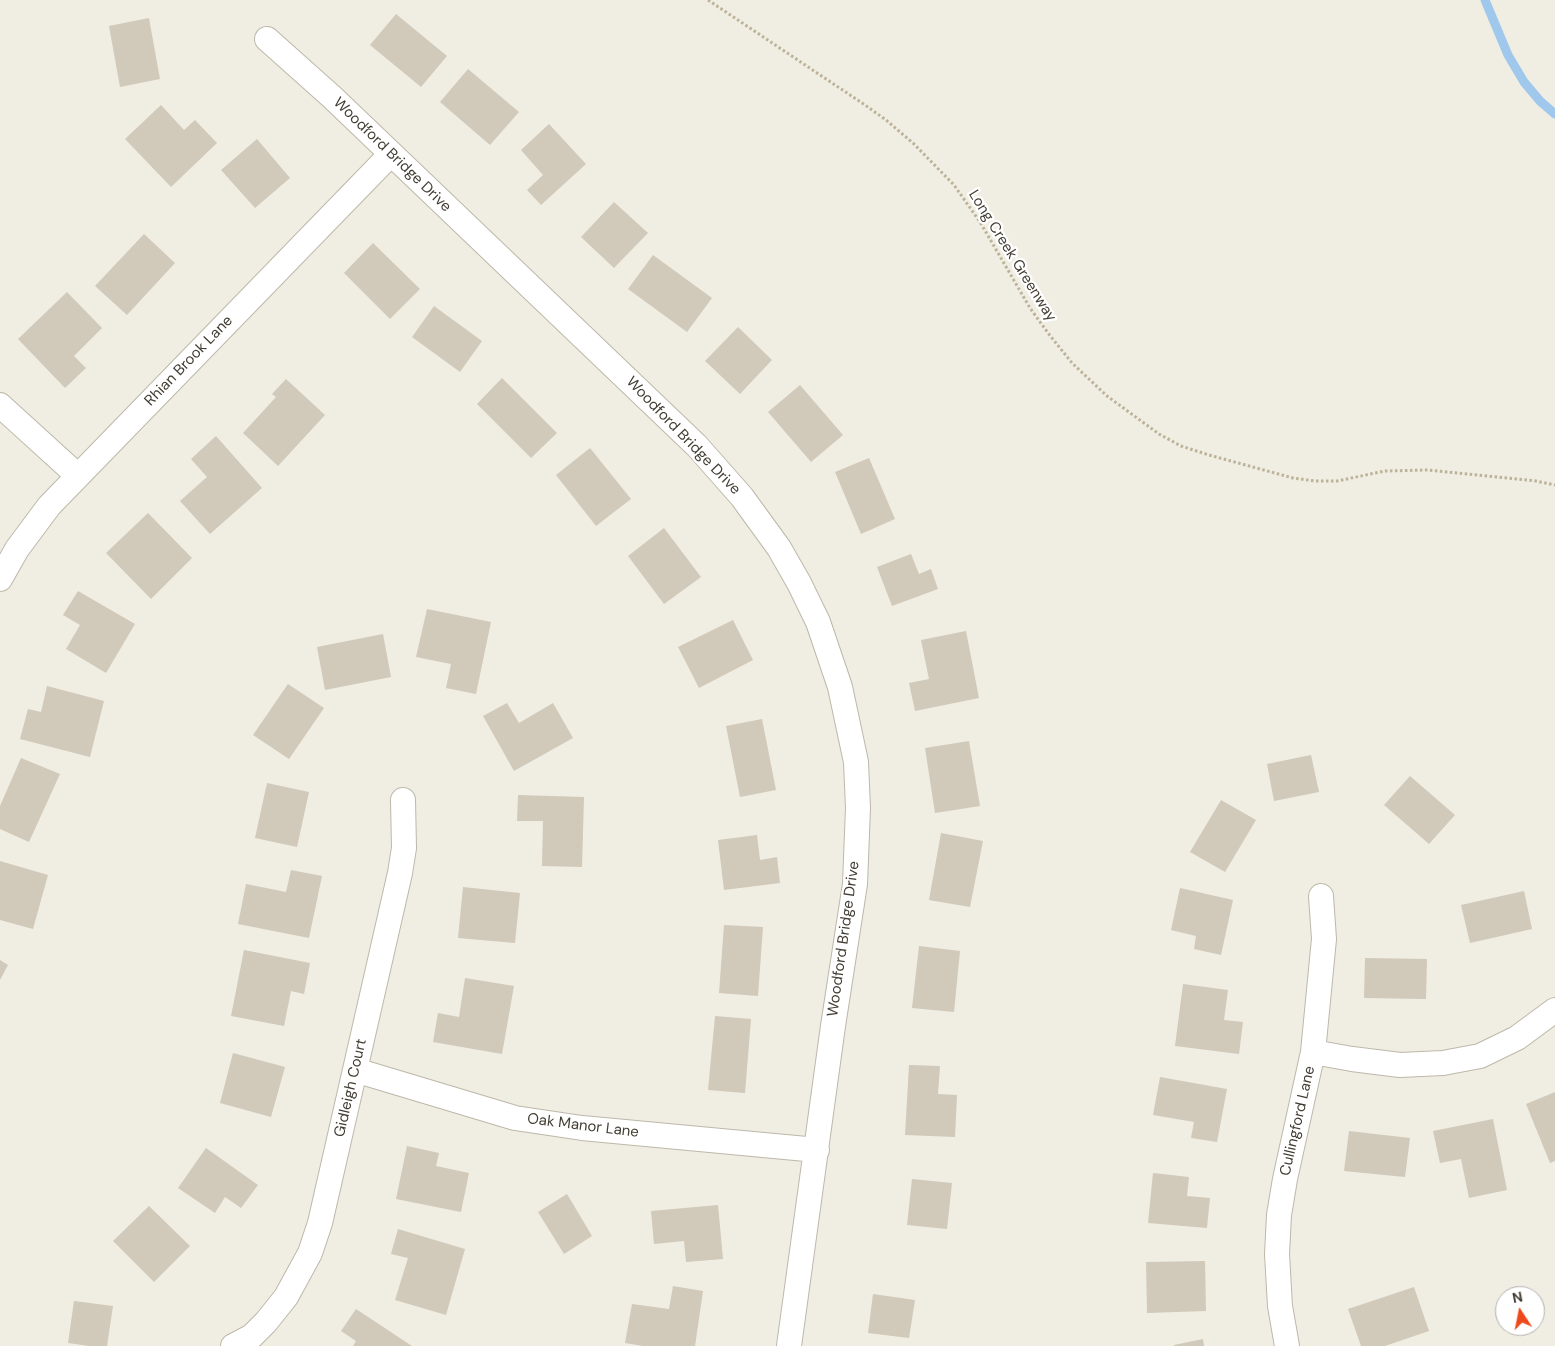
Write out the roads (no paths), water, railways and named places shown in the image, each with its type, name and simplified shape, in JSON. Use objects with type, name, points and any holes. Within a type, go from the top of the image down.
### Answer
[{"type":"street","name":"Woodford Bridge Drive","points":[[267,38],[697,446],[742,497],[779,548],[818,622],[840,687],[856,762],[858,808],[854,884],[790,1346]]},
{"type":"street","name":"Rhian Brook Lane","points":[[0,579],[17,549],[44,513],[78,476],[391,154]]},
{"type":"street","points":[[0,406],[78,476]]},
{"type":"street","name":"Gidleigh Court","points":[[234,1346],[252,1336],[286,1297],[310,1253],[320,1223],[404,848],[403,800]]},
{"type":"street","name":"Cullingford Lane","points":[[1287,1346],[1280,1306],[1277,1254],[1279,1215],[1284,1178],[1313,1052],[1324,939],[1321,896]]},
{"type":"street","points":[[1313,1052],[1400,1066],[1443,1063],[1480,1056],[1517,1038],[1555,1010]]},
{"type":"street","name":"Oak Manor Lane","points":[[355,1070],[515,1118],[582,1128],[817,1150]]},
{"type":"waterway","points":[[1485,0],[1508,55],[1524,82],[1540,101],[1555,114]]}]
